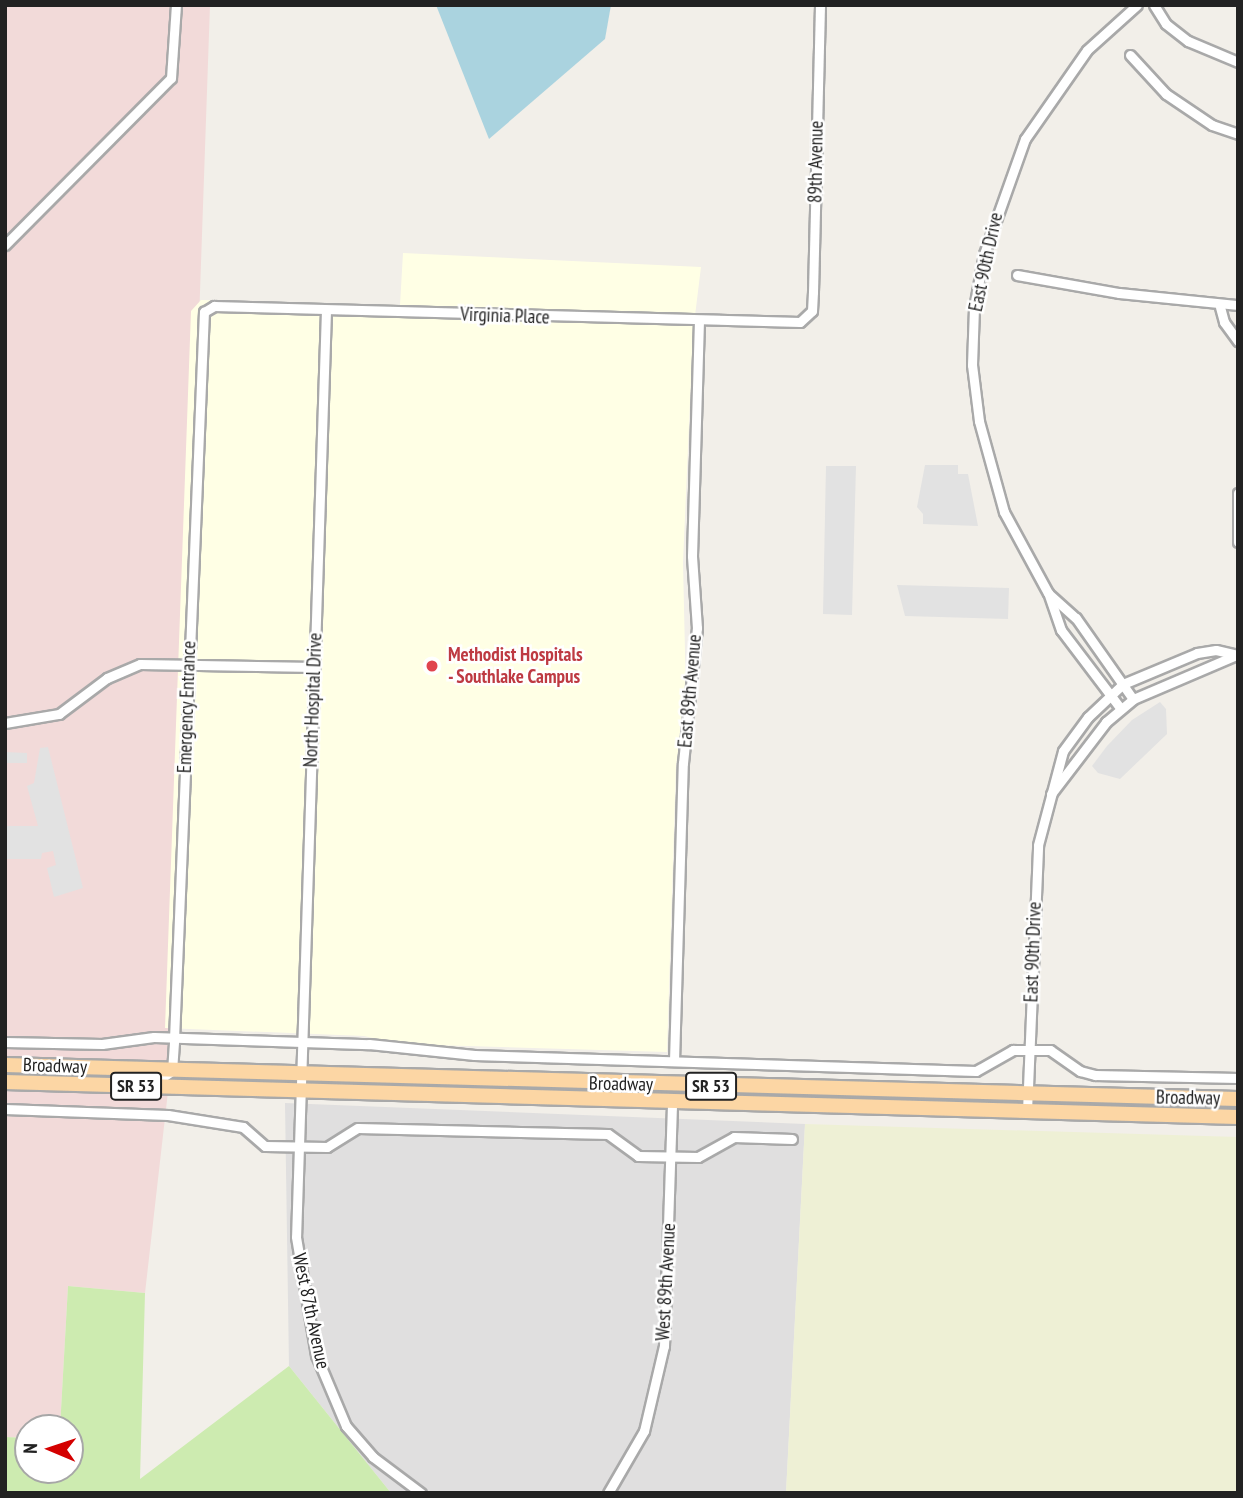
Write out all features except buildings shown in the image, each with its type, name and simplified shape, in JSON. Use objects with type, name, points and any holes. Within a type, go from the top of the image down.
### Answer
[{"type":"main road","name":"Broadway","points":[[5,1065],[172,1071],[301,1083],[672,1101],[1238,1117]]},
{"type":"main road","name":"Broadway","points":[[5,1082],[145,1086],[301,1083],[1028,1094],[1238,1100]]},
{"type":"street","points":[[5,245],[171,78],[176,5]]},
{"type":"street","name":"89th Avenue","points":[[808,317],[813,292],[820,5]]},
{"type":"street","name":"East 90th Drive","points":[[1121,709],[1060,630],[1048,593],[1016,539],[991,474],[972,365],[974,308],[998,204],[1025,139],[1087,50],[1137,5]]},
{"type":"street","points":[[1154,5],[1166,24],[1188,41],[1238,62]]},
{"type":"street","points":[[1130,55],[1166,94],[1212,125],[1238,134]]},
{"type":"street","points":[[1017,275],[1220,307],[1238,306]]},
{"type":"street","name":"Virginia Place","points":[[204,312],[214,306],[786,324],[808,317]]},
{"type":"street","points":[[1220,307],[1238,341]]},
{"type":"street","name":"North Hospital Drive","points":[[301,1083],[327,310]]},
{"type":"street","name":"Emergency Entrance","points":[[172,1071],[204,312]]},
{"type":"street","name":"East 89th Avenue","points":[[674,1061],[683,763],[696,628],[692,556],[698,322]]},
{"type":"street","points":[[1238,493],[1238,542]]},
{"type":"street","name":"East 90th Drive","points":[[1048,593],[1076,618],[1133,699],[1121,709],[1050,795]]},
{"type":"street","points":[[1123,684],[1197,653],[1216,650],[1237,655]]},
{"type":"street","points":[[1133,699],[1237,655]]},
{"type":"street","points":[[5,723],[59,714],[123,670],[157,662],[315,667]]},
{"type":"street","name":"East 90th Drive","points":[[1027,1111],[1038,845],[1063,751],[1110,695],[1123,684]]},
{"type":"street","points":[[5,1042],[102,1044],[174,1038],[674,1061],[976,1071],[1001,1054],[1030,1050],[1058,1053],[1071,1065],[1095,1075],[1238,1078]]},
{"type":"street","points":[[145,1086],[172,1071]]},
{"type":"street","name":"West 87th Avenue","points":[[301,1083],[299,1275],[316,1355],[346,1426],[373,1457],[421,1493]]},
{"type":"street","name":"West 89th Avenue","points":[[608,1493],[644,1431],[660,1366],[668,1316],[672,1101]]},
{"type":"street","points":[[5,1109],[169,1115],[243,1127],[265,1146],[334,1145],[358,1128],[608,1134],[638,1156],[671,1157],[698,1157],[734,1137],[792,1139]]},
{"type":"shaded area","points":[[5,5],[210,5],[174,1039],[145,1293],[68,1286],[61,1414],[14,1414],[14,1437],[5,1437]]},
{"type":"shaded area","name":"Methodist Hospitals - Southlake Campus","points":[[403,253],[701,267],[693,332],[683,563],[686,697],[676,765],[667,1052],[399,1044],[364,1036],[165,1028],[191,311],[201,300],[400,305]]},
{"type":"shaded area","points":[[925,465],[958,465],[958,474],[968,474],[978,526],[923,524],[923,514],[917,507]]},
{"type":"shaded area","points":[[826,466],[856,466],[852,615],[823,614]]},
{"type":"shaded area","points":[[897,585],[1009,588],[1008,619],[905,616]]},
{"type":"shaded area","points":[[1160,702],[1166,709],[1167,734],[1120,779],[1098,773],[1092,766],[1107,746],[1132,720]]},
{"type":"shaded area","points":[[48,747],[83,888],[54,897],[47,868],[56,865],[53,851],[42,853],[41,859],[5,859],[5,826],[38,826],[27,786],[34,783],[40,748]]},
{"type":"shaded area","points":[[5,752],[27,753],[27,763],[5,763]]},
{"type":"shaded area","points":[[285,1103],[805,1124],[786,1493],[391,1493],[289,1366]]},
{"type":"shaded area","points":[[805,1124],[1238,1137],[1238,1493],[786,1493]]},
{"type":"green space","points":[[68,1286],[145,1293],[140,1479],[289,1366],[391,1493],[5,1493],[5,1437],[14,1437],[14,1484],[84,1484],[84,1414],[61,1414]]},
{"type":"water","points":[[436,5],[611,5],[605,39],[489,139]]},
{"type":"place","name":"Methodist Hospitals - Southlake Campus","points":[[432,666]]}]
